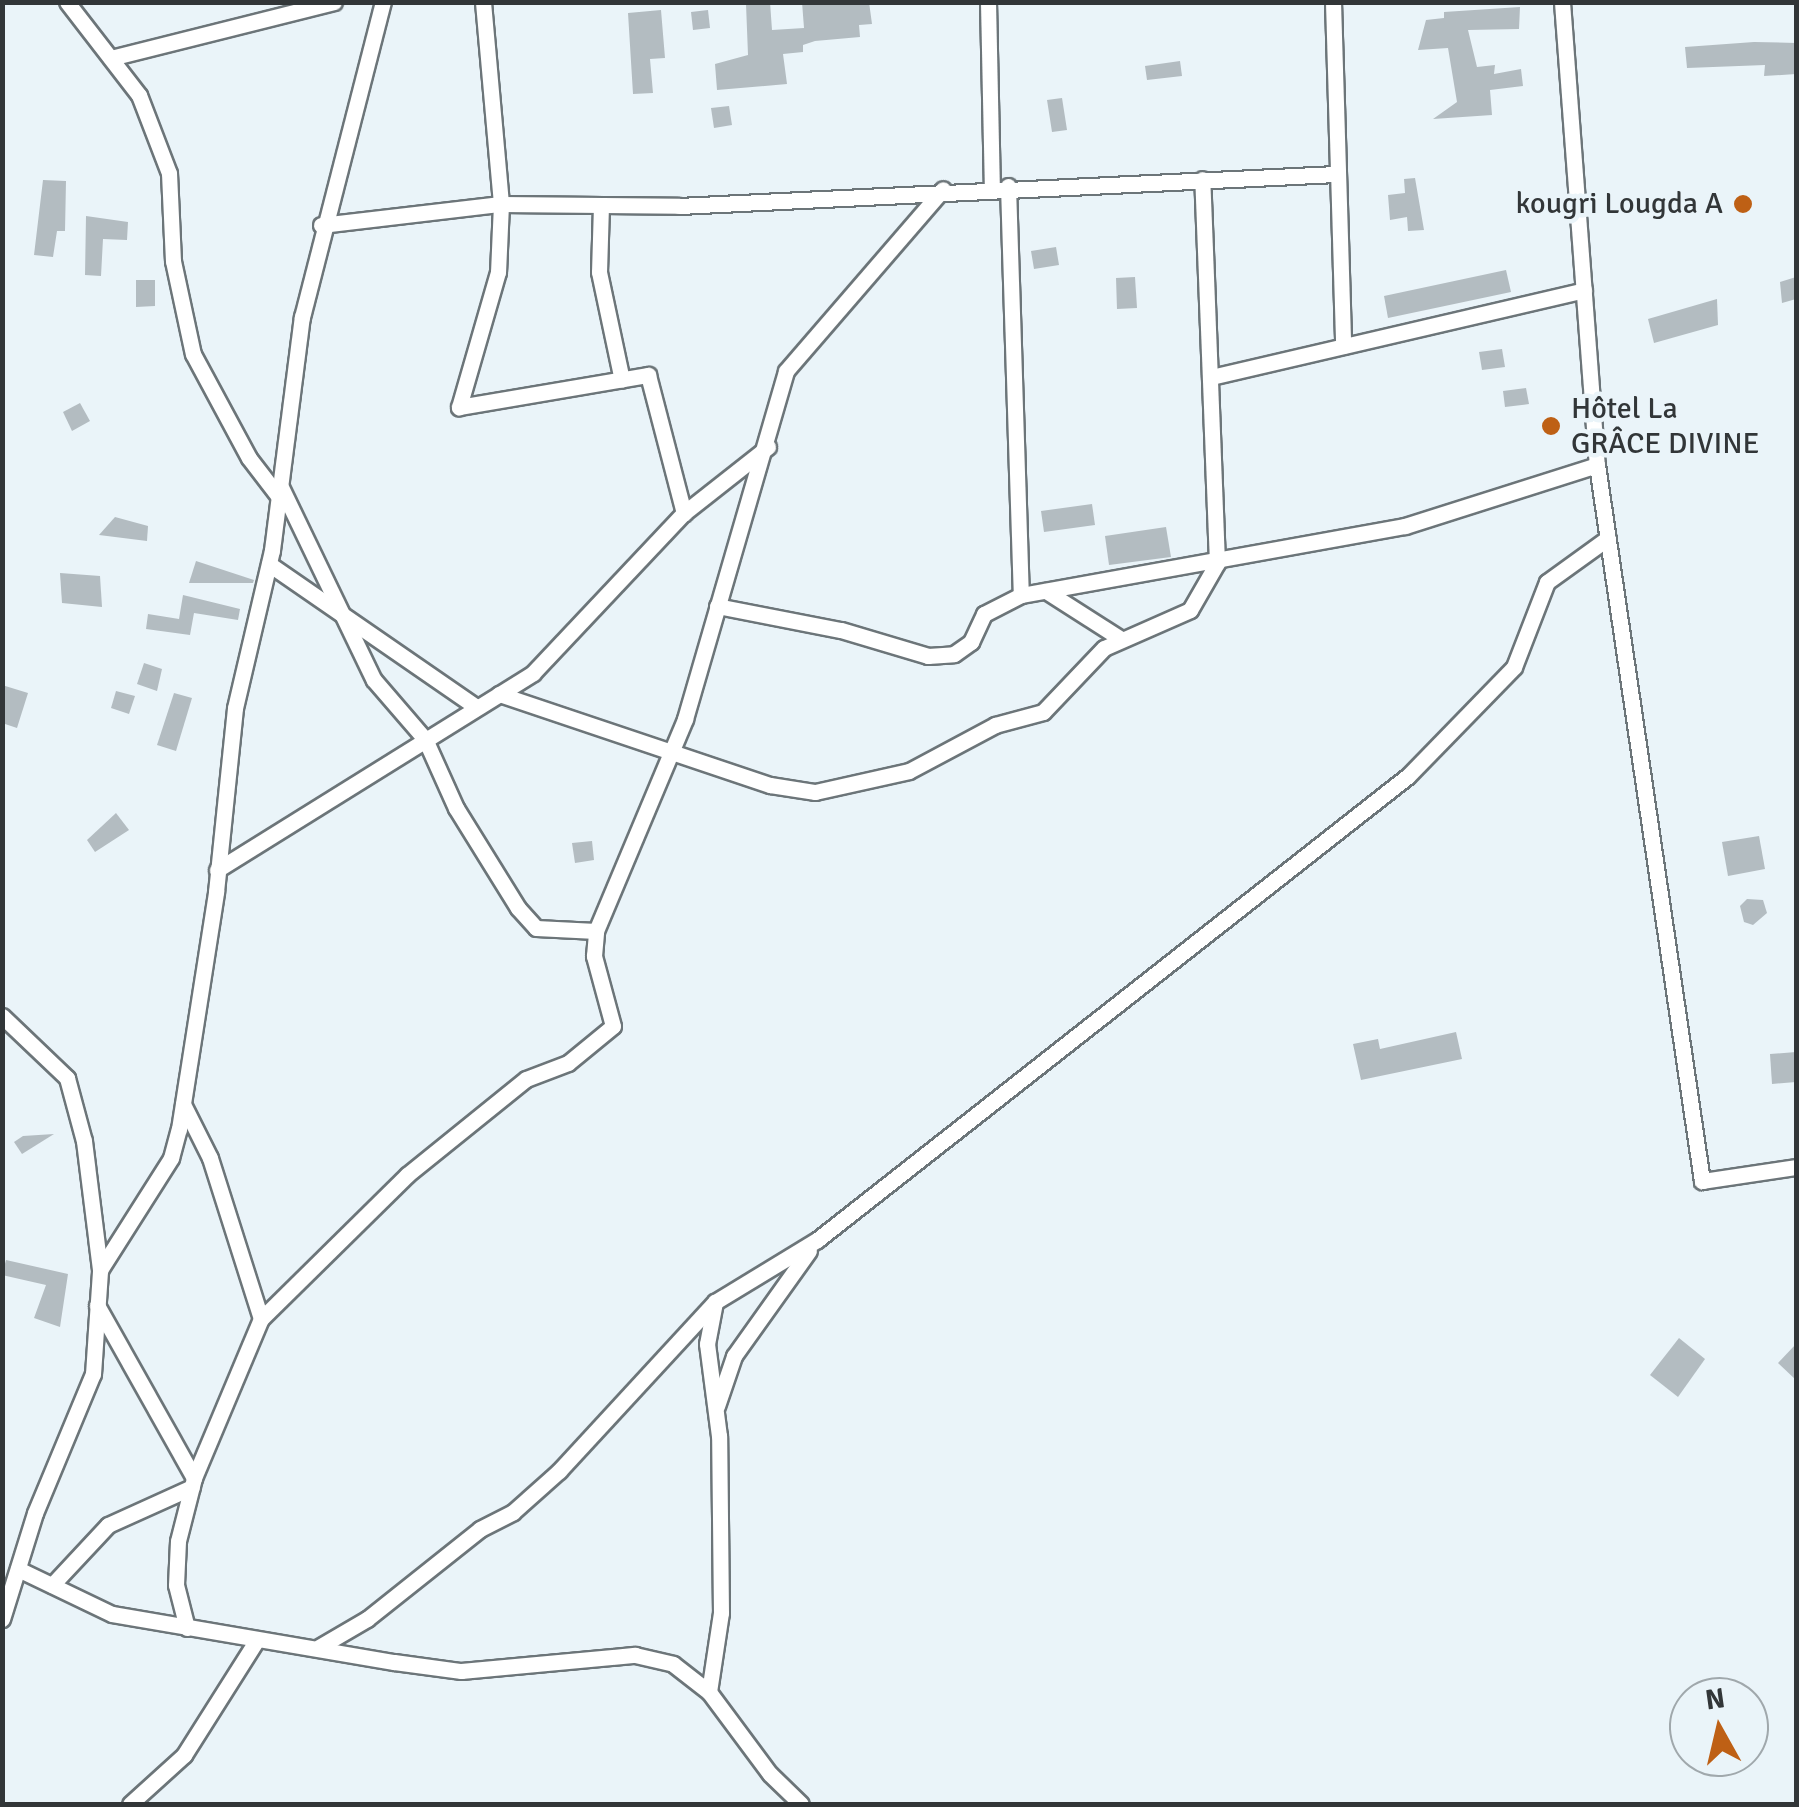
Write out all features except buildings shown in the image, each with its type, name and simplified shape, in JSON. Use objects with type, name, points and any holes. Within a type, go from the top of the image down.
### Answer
[{"type":"street","points":[[68,2],[139,94],[169,174],[173,261],[194,354],[249,458],[279,491],[374,680],[426,738],[456,808],[536,928],[596,931]]},
{"type":"street","points":[[111,58],[334,2]]},
{"type":"street","points":[[100,1270],[171,1158],[183,1104],[217,870],[235,708],[270,564],[321,225],[354,132],[383,2]]},
{"type":"street","points":[[483,2],[500,204],[498,272],[459,408],[648,376],[684,513]]},
{"type":"street","points":[[988,2],[1021,595]]},
{"type":"street","points":[[1333,2],[1342,346]]},
{"type":"street","points":[[1562,2],[1597,465],[1702,1180],[1796,1166]]},
{"type":"street","points":[[321,225],[500,204],[601,205],[1336,174]]},
{"type":"street","points":[[499,694],[674,750],[770,786],[815,792],[869,784],[909,771],[995,725],[1044,712],[1094,658],[1121,639],[1190,610],[1218,563],[1202,179]]},
{"type":"street","points":[[187,1628],[176,1585],[193,1482],[261,1319],[407,1175],[504,1104],[526,1079],[568,1063],[608,1032],[614,1016],[594,956],[596,931],[674,750],[768,447],[786,372],[943,189]]},
{"type":"street","points":[[601,205],[599,272],[622,380]]},
{"type":"street","points":[[1211,377],[1584,290]]},
{"type":"street","points":[[217,870],[474,706],[533,673],[684,513],[768,447]]},
{"type":"street","points":[[717,606],[842,630],[928,656],[954,654],[971,642],[984,614],[1021,595],[1218,563],[1405,526],[1597,465]]},
{"type":"street","points":[[319,1647],[536,1492],[715,1302],[817,1240],[1408,776],[1514,667],[1547,582],[1608,538]]},
{"type":"street","points":[[270,564],[474,706]]},
{"type":"street","points":[[1046,591],[1088,624],[1121,639]]},
{"type":"street","points":[[2,1016],[67,1078],[76,1103],[100,1270],[92,1374],[2,1619]]},
{"type":"street","points":[[183,1104],[210,1158],[261,1319]]},
{"type":"street","points":[[715,1410],[734,1356],[817,1240]]},
{"type":"street","points":[[709,1692],[721,1614],[715,1410],[707,1344],[715,1302]]},
{"type":"street","points":[[97,1305],[193,1482]]},
{"type":"street","points":[[52,1585],[108,1525],[193,1482]]},
{"type":"street","points":[[18,1569],[112,1614],[256,1641],[319,1647],[460,1671],[635,1655],[673,1664],[709,1692],[770,1774],[801,1804]]},
{"type":"street","points":[[130,1804],[184,1755],[256,1641]]},
{"type":"place","name":"kougri Lougda A","points":[[1743,204]]},
{"type":"place","name":"Hôtel La GRÂCE DIVINE","points":[[1551,426]]}]
